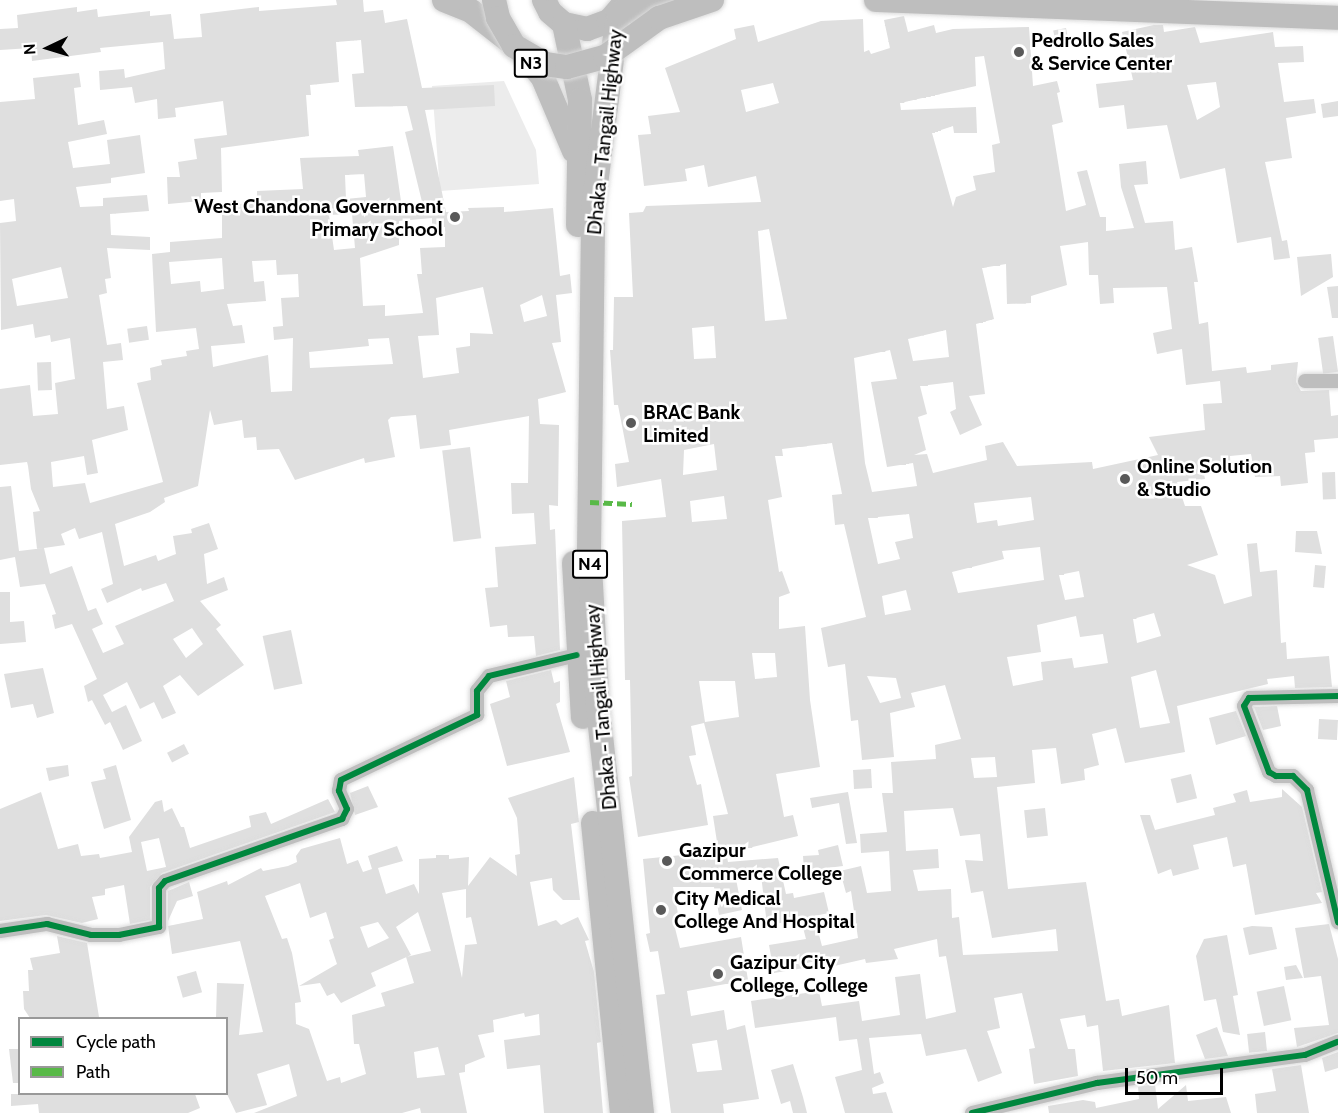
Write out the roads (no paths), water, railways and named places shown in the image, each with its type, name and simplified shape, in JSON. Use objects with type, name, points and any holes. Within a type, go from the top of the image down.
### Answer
[{"type":"highway","name":"N3","points":[[444,0],[471,11],[518,48],[543,78],[578,161]]},
{"type":"highway","points":[[494,6],[521,51],[545,64],[567,67],[605,57],[659,18],[712,0]]},
{"type":"highway","name":"N3","points":[[543,2],[564,24],[575,28],[599,27],[621,7],[717,0]]},
{"type":"highway","points":[[876,0],[1336,13]]},
{"type":"highway","points":[[1226,0],[1287,3],[1336,13]]},
{"type":"highway","name":"Dhaka - Tangail Highway","points":[[621,7],[593,208],[589,551],[598,710],[642,1113]]},
{"type":"highway","name":"Dhaka - Tangail Highway","points":[[564,24],[575,63],[580,100],[577,655],[622,1113]]},
{"type":"street","points":[[1305,381],[1338,381]]},
{"type":"street","points":[[0,931],[47,924],[91,935],[118,935],[159,927],[159,888],[165,881],[342,819],[347,809],[339,791],[340,780],[477,715],[477,692],[489,676],[577,655]]},
{"type":"street","points":[[1338,696],[1249,698],[1244,706],[1269,772],[1276,777],[1293,776],[1306,790],[1338,922]]},
{"type":"street","points":[[972,1113],[1096,1083],[1305,1055],[1338,1042]]},
{"type":"place","name":"Pedrollo Sales & Service Center","points":[[1019,52]]},
{"type":"place","name":"West Chandona Government Primary School","points":[[455,217]]},
{"type":"place","name":"BRAC Bank Limited","points":[[631,423]]},
{"type":"place","name":"Online Solution & Studio","points":[[1125,479]]},
{"type":"place","name":"Gazipur Commerce College","points":[[667,861]]},
{"type":"place","name":"City Medical College And Hospital","points":[[661,910]]},
{"type":"place","name":"Gazipur City College, College","points":[[718,974]]}]
